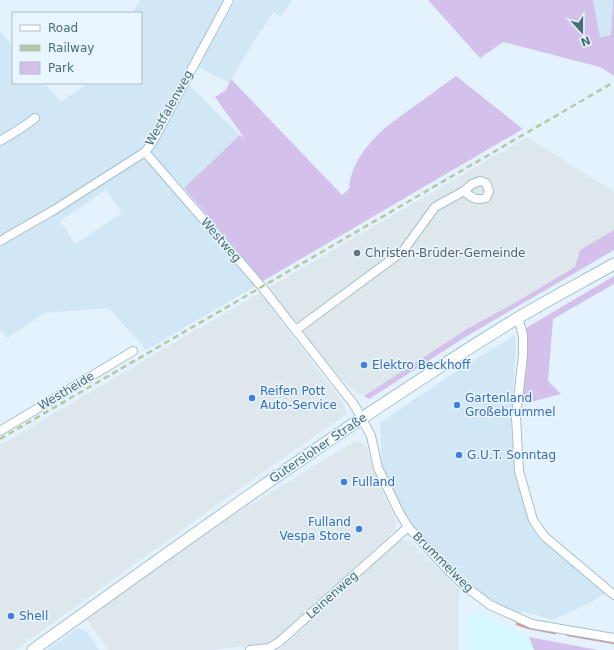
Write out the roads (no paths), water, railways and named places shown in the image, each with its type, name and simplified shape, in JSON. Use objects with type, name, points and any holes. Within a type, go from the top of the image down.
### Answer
[{"type":"main road","name":"Gütersloher Straße","points":[[33,650],[173,550],[431,373],[518,318],[614,264]]},
{"type":"street","name":"Westfalenweg","points":[[0,241],[54,210],[145,152],[152,143],[229,0]]},
{"type":"street","points":[[0,141],[35,118]]},
{"type":"street","name":"Westweg","points":[[145,152],[257,281],[355,406],[362,419]]},
{"type":"street","points":[[296,330],[403,251],[435,207],[464,191]]},
{"type":"street","points":[[518,318],[523,336],[523,355],[516,417],[519,471],[533,520],[544,536],[614,595]]},
{"type":"street","name":"Westheide","points":[[0,431],[133,351]]},
{"type":"street","name":"Brummelweg","points":[[362,419],[371,436],[378,468],[408,526],[449,571],[465,586],[490,604],[532,624],[614,638]]},
{"type":"street","name":"Leinenweg","points":[[250,650],[269,648],[279,642],[408,526]]},
{"type":"waterway","points":[[517,624],[555,633]]},
{"type":"waterway","points":[[568,635],[614,643]]},
{"type":"railway","points":[[0,439],[614,82]]},
{"type":"place","name":"Christen-Brüder-Gemeinde","points":[[357,253]]},
{"type":"place","name":"Elektro Beckhoff","points":[[364,365]]},
{"type":"place","name":"Reifen Pott Auto-Service","points":[[252,398]]},
{"type":"place","name":"Gartenland Großebrummel","points":[[457,405]]},
{"type":"place","name":"G.U.T. Sonntag","points":[[459,455]]},
{"type":"place","name":"Fulland","points":[[344,482]]},
{"type":"place","name":"Fulland Vespa Store","points":[[359,529]]},
{"type":"place","name":"Shell","points":[[11,616]]}]
